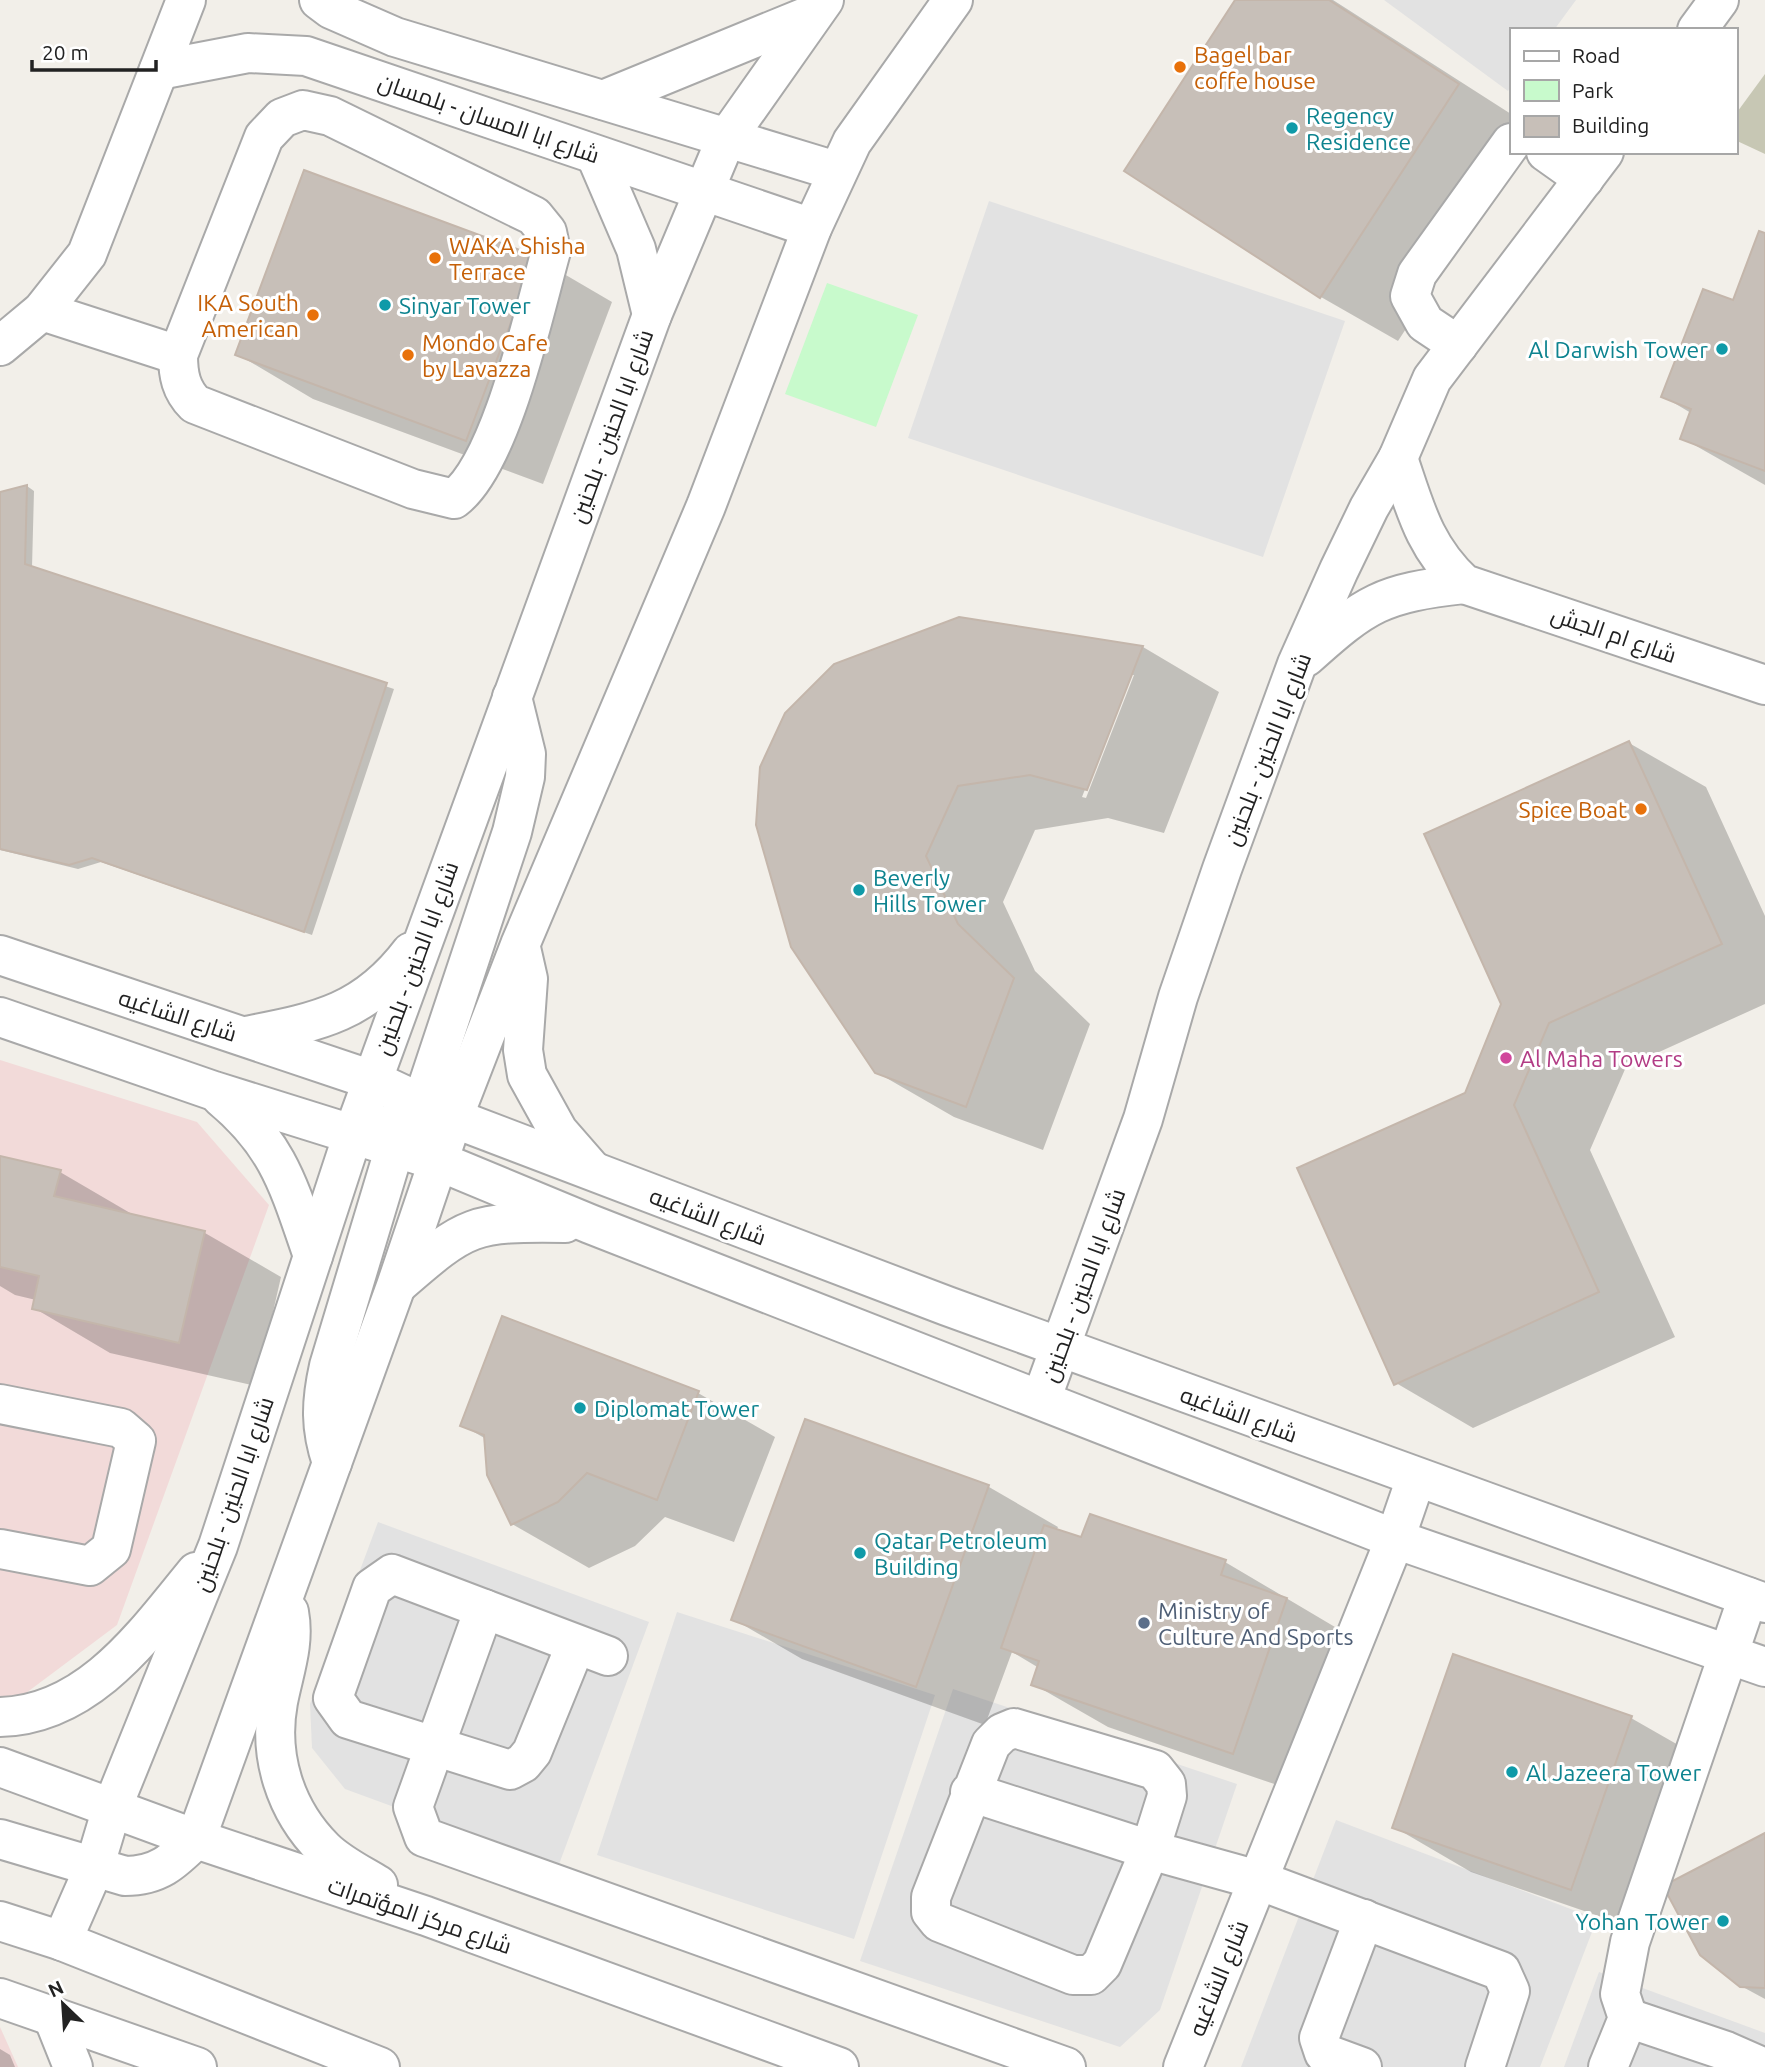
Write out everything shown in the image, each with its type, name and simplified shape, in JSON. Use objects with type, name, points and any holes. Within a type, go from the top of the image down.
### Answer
[{"type":"street","points":[[0,346],[42,311],[87,254],[186,0]]},
{"type":"street","name":"شارع ابا المسان - بلمسان","points":[[319,0],[331,9],[395,37],[836,171]]},
{"type":"street","points":[[437,1111],[520,945],[706,506],[836,171],[879,101],[953,0]]},
{"type":"street","points":[[1698,28],[1719,0]]},
{"type":"street","points":[[603,100],[819,7]]},
{"type":"street","name":"شارع ابا الحنين - بلحنين","points":[[62,1941],[94,1868],[112,1808],[218,1546],[372,1080],[652,314],[726,139],[819,7]]},
{"type":"street","name":"شارع ابا المسان - بلمسان","points":[[159,70],[248,53],[306,56],[812,228]]},
{"type":"street","points":[[303,110],[330,116],[534,216],[547,232],[551,251],[509,401],[478,474],[468,489],[454,499],[423,493],[195,404],[181,383],[178,355],[264,137],[282,118],[303,110]]},
{"type":"street","points":[[1458,345],[1425,323],[1410,296],[1416,274],[1510,144]]},
{"type":"street","points":[[1553,154],[1594,166]]},
{"type":"street","points":[[596,156],[628,228],[652,314]]},
{"type":"street","name":"شارع ابا الحنين - بلحنين","points":[[1041,1400],[1143,1119],[1178,997],[1297,664],[1369,508],[1398,458],[1432,379],[1594,166]]},
{"type":"street","points":[[42,311],[178,355]]},
{"type":"street","name":"شارع ام الجش","points":[[1398,458],[1427,539],[1441,563],[1464,584],[1765,685]]},
{"type":"street","name":"شارع ام الجش","points":[[1297,664],[1344,623],[1377,601],[1412,590],[1464,584]]},
{"type":"street","points":[[0,1839],[125,1876],[145,1876],[172,1863],[196,1839],[396,1286],[438,1161],[437,1111],[523,788],[526,754],[512,697]]},
{"type":"street","points":[[243,1037],[308,1025],[365,998],[397,970],[423,936]]},
{"type":"street","points":[[520,945],[528,979],[523,1050],[527,1075],[558,1131],[596,1174]]},
{"type":"street","name":"شارع الشاغيه","points":[[0,956],[372,1080],[437,1111],[596,1174],[1416,1478],[1757,1600]]},
{"type":"street","points":[[0,1017],[214,1091],[438,1161],[590,1224],[1395,1539],[1765,1667]]},
{"type":"street","points":[[332,1463],[323,1437],[321,1402],[329,1366],[395,1147],[396,1125],[391,1103],[372,1080]]},
{"type":"street","points":[[214,1091],[260,1135],[278,1161],[313,1256]]},
{"type":"street","points":[[396,1286],[440,1247],[476,1227],[509,1221],[590,1224]]},
{"type":"street","points":[[0,1404],[121,1428],[136,1441],[111,1549],[90,1566],[0,1549]]},
{"type":"street","name":"شارع الشاغيه","points":[[1183,2067],[1395,1539],[1416,1478]]},
{"type":"street","points":[[0,1717],[21,1716],[68,1700],[95,1682],[144,1635],[218,1546]]},
{"type":"street","points":[[392,1574],[484,1609],[592,1650],[523,1763],[510,1770],[348,1719],[333,1698],[372,1588],[392,1574]]},
{"type":"street","points":[[284,1597],[292,1636],[274,1728],[278,1767],[289,1800],[326,1851],[426,1916]]},
{"type":"street","points":[[1608,2067],[1628,2018],[1620,1994],[1629,1942],[1728,1654],[1757,1600]]},
{"type":"street","points":[[484,1609],[413,1807],[424,1837],[1066,2067]]},
{"type":"street","points":[[1014,1728],[1155,1770],[1166,1784],[1167,1796],[1150,1850],[1102,1965],[1091,1975],[1073,1975],[939,1922],[931,1912],[931,1897],[991,1744],[1002,1733],[1014,1728]]},
{"type":"street","name":"شارع مركز المؤتمرات","points":[[0,1767],[196,1839],[426,1916],[839,2067]]},
{"type":"street","points":[[970,1792],[1150,1850],[1258,1880],[1501,1971],[1510,1991],[1485,2067]]},
{"type":"street","points":[[1362,2067],[1324,2053],[1319,2039],[1364,1919]]},
{"type":"street","points":[[0,1921],[62,1941],[380,2067]]},
{"type":"street","points":[[0,1998],[197,2067]]},
{"type":"street","points":[[1628,2018],[1723,2059],[1762,2067]]},
{"type":"street","points":[[64,2020],[72,2065]]},
{"type":"shaded area","points":[[1384,0],[1576,0],[1555,28],[1510,28],[1508,91]]},
{"type":"shaded area","points":[[1765,74],[1765,154],[1737,141],[1737,112]]},
{"type":"shaded area","points":[[989,201],[1345,321],[1263,557],[908,438]]},
{"type":"shaded area","points":[[0,1060],[197,1122],[269,1205],[117,1625],[6,1708],[0,1708]]},
{"type":"shaded area","points":[[378,1522],[649,1622],[558,1867],[345,1789],[312,1748],[310,1704]]},
{"type":"shaded area","points":[[677,1612],[935,1695],[854,1939],[597,1855]]},
{"type":"shaded area","points":[[953,1689],[1237,1784],[1160,2010],[1120,2047],[860,1961]]},
{"type":"shaded area","points":[[1336,1820],[1597,1919],[1540,2067],[1241,2067]]},
{"type":"shaded area","points":[[1599,1972],[1765,2033],[1765,2067],[1564,2067]]},
{"type":"shaded area","points":[[0,2027],[18,2067],[0,2067]]},
{"type":"green space","points":[[827,283],[918,315],[876,427],[785,394]]},
{"type":"building","name":"Regency Residence","points":[[1235,0],[1329,0],[1459,84],[1320,298],[1124,171]]},
{"type":"building","name":"Sinyar Tower","points":[[304,170],[536,256],[466,441],[235,355]]},
{"type":"building","name":"Al Darwish Tower","points":[[1759,231],[1765,233],[1765,471],[1680,439],[1691,409],[1661,397],[1703,289],[1733,300]]},
{"type":"building","points":[[27,485],[25,564],[387,683],[304,932],[92,858],[69,865],[0,849],[0,492]]},
{"type":"building","name":"Beverly Hills Tower","points":[[959,617],[1143,646],[1087,790],[1030,775],[958,786],[926,856],[958,924],[1014,978],[966,1107],[875,1073],[791,947],[756,825],[760,767],[785,713],[834,664]]},
{"type":"building","name":"Al Maha Towers","points":[[1629,741],[1722,944],[1549,1023],[1514,1105],[1599,1292],[1394,1385],[1297,1168],[1465,1093],[1501,1004],[1424,834]]},
{"type":"building","points":[[0,1156],[61,1170],[54,1196],[205,1231],[179,1343],[32,1309],[39,1276],[0,1267]]},
{"type":"building","name":"Diplomat Tower","points":[[502,1316],[699,1391],[657,1500],[587,1473],[558,1502],[511,1525],[487,1475],[484,1435],[460,1426]]},
{"type":"building","name":"Qatar Petroleum Building","points":[[805,1419],[989,1485],[916,1687],[731,1620]]},
{"type":"building","name":"Ministry of Culture And Sports","points":[[1090,1514],[1226,1560],[1221,1575],[1287,1598],[1233,1754],[1031,1685],[1039,1661],[1001,1648],[1044,1525],[1081,1537]]},
{"type":"building","name":"Al Jazeera Tower","points":[[1453,1654],[1632,1716],[1571,1890],[1392,1828]]},
{"type":"building","name":"Yohan Tower","points":[[1765,1833],[1765,1988],[1740,1987],[1700,1955],[1663,1886]]},
{"type":"place","name":"Bagel bar coffe house","points":[[1180,67]]},
{"type":"place","name":"Regency Residence","points":[[1292,128]]},
{"type":"place","name":"WAKA Shisha Terrace","points":[[435,258]]},
{"type":"place","name":"Sinyar Tower","points":[[385,305]]},
{"type":"place","name":"IKA South American","points":[[313,315]]},
{"type":"place","name":"Al Darwish Tower","points":[[1722,349]]},
{"type":"place","name":"Mondo Cafe by Lavazza","points":[[408,355]]},
{"type":"place","name":"Spice Boat","points":[[1641,809]]},
{"type":"place","name":"Beverly Hills Tower","points":[[859,890]]},
{"type":"place","name":"Al Maha Towers","points":[[1506,1058]]},
{"type":"place","name":"Diplomat Tower","points":[[580,1408]]},
{"type":"place","name":"Qatar Petroleum Building","points":[[860,1553]]},
{"type":"place","name":"Ministry of Culture And Sports","points":[[1144,1623]]},
{"type":"place","name":"Al Jazeera Tower","points":[[1512,1772]]},
{"type":"place","name":"Yohan Tower","points":[[1723,1921]]}]
